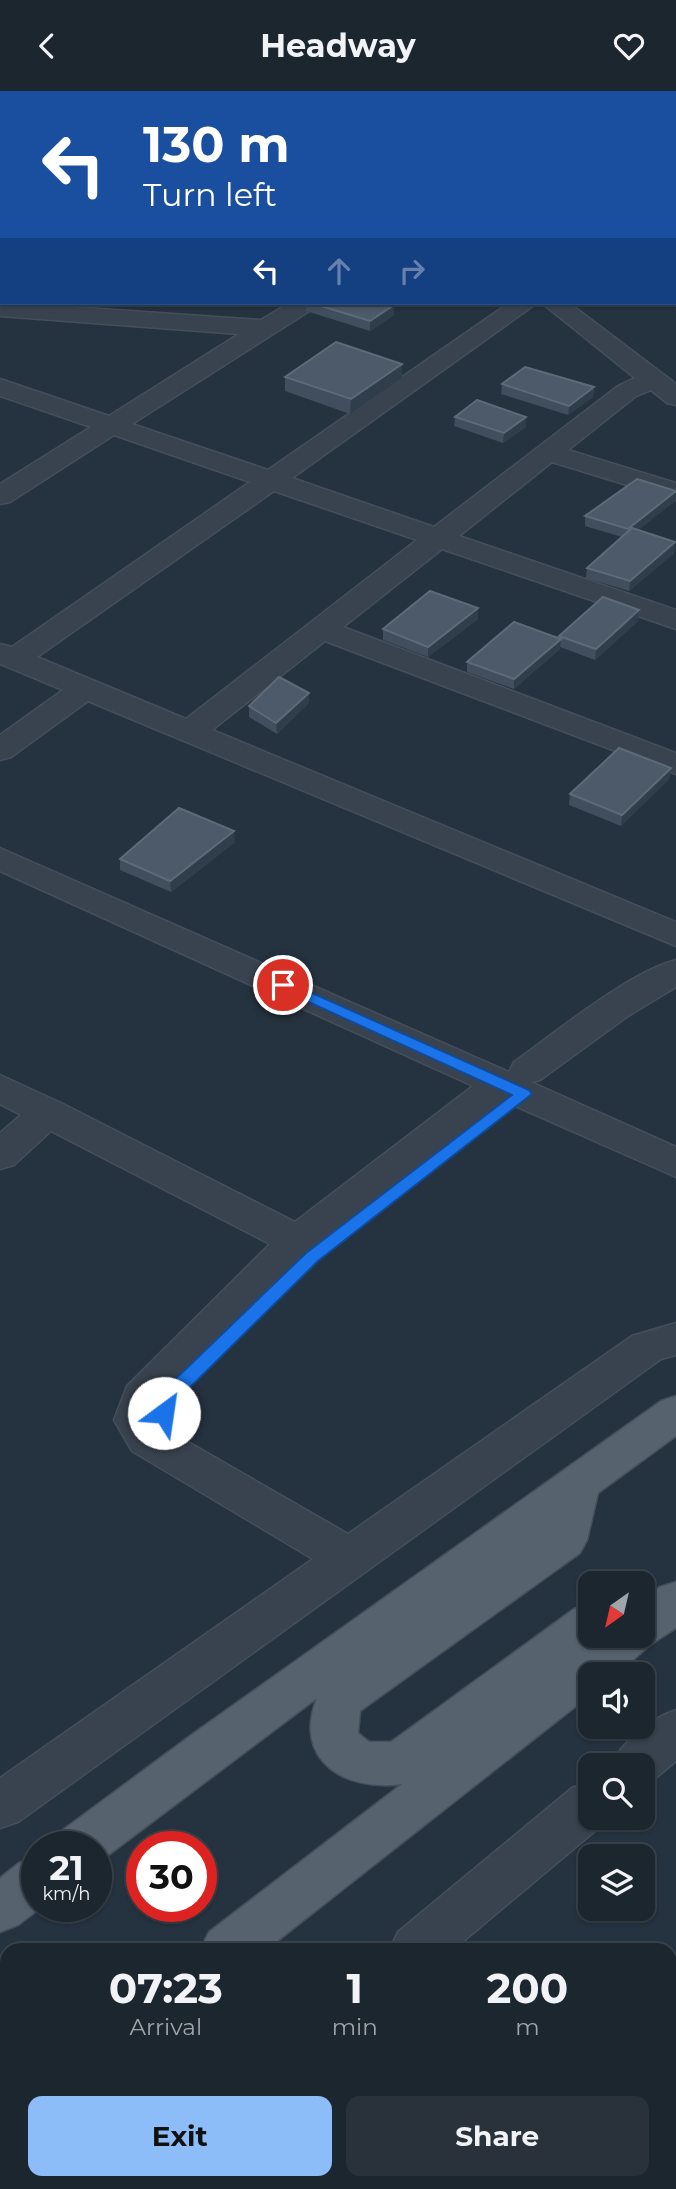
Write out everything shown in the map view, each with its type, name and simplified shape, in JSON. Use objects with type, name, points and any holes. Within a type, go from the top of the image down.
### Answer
[{"type":"main road","points":[[101,1831],[218,1742],[676,1413]]},
{"type":"main road","points":[[578,1483],[564,1540],[341,1698],[332,1715],[332,1734],[341,1750],[361,1763],[380,1767],[401,1763],[578,1632]]},
{"type":"main road","points":[[655,1599],[676,1599]]},
{"type":"main road","points":[[655,1616],[676,1599]]},
{"type":"main road","points":[[235,1943],[614,1649]]},
{"type":"main road","points":[[0,1908],[21,1892]]},
{"type":"street","points":[[0,496],[301,305]]},
{"type":"street","points":[[8,656],[272,479],[522,305]]},
{"type":"street","points":[[557,305],[663,380]]},
{"type":"street","points":[[575,305],[663,380],[676,397]]},
{"type":"street","points":[[0,309],[265,328]]},
{"type":"street","points":[[189,732],[551,453],[627,391],[663,380]]},
{"type":"street","points":[[0,387],[676,619]]},
{"type":"street","points":[[551,453],[676,492]]},
{"type":"street","points":[[321,629],[676,764]]},
{"type":"street","points":[[8,656],[676,935]]},
{"type":"street","points":[[0,750],[86,688]]},
{"type":"street","points":[[0,835],[525,1082],[676,1163]]},
{"type":"street","points":[[0,858],[525,1082],[676,1139]]},
{"type":"street","points":[[362,1549],[174,1430],[164,1413],[170,1395],[312,1257],[615,1008],[676,971]]},
{"type":"street","points":[[362,1549],[147,1439],[136,1420],[142,1398],[298,1241],[430,1136],[676,992]]},
{"type":"street","points":[[0,1088],[298,1241]]},
{"type":"street","points":[[0,1155],[48,1112]]},
{"type":"street","points":[[0,1806],[647,1347],[676,1339]]},
{"type":"street","points":[[650,1753],[676,1731]]},
{"type":"street","points":[[423,1943],[578,1814]]},
{"type":"building","points":[[318,305],[394,305],[370,321]]},
{"type":"building","points":[[336,342],[402,364],[351,399],[285,377]]},
{"type":"building","points":[[525,367],[594,387],[569,406],[502,384]]},
{"type":"building","points":[[477,400],[526,417],[504,433],[455,417]]},
{"type":"building","points":[[637,479],[676,491],[628,529],[585,516]]},
{"type":"building","points":[[632,528],[675,542],[630,581],[587,568]]},
{"type":"building","points":[[430,591],[478,608],[428,647],[383,629]]},
{"type":"building","points":[[603,597],[639,610],[596,649],[559,636]]},
{"type":"building","points":[[514,622],[561,639],[514,679],[467,662]]},
{"type":"building","points":[[279,677],[309,693],[276,723],[249,706]]},
{"type":"building","points":[[619,748],[671,768],[622,815],[570,794]]},
{"type":"building","points":[[179,808],[234,831],[170,881],[120,859]]},
{"type":"route","points":[[164,1413],[170,1395],[312,1257],[524,1094],[283,985]]}]
